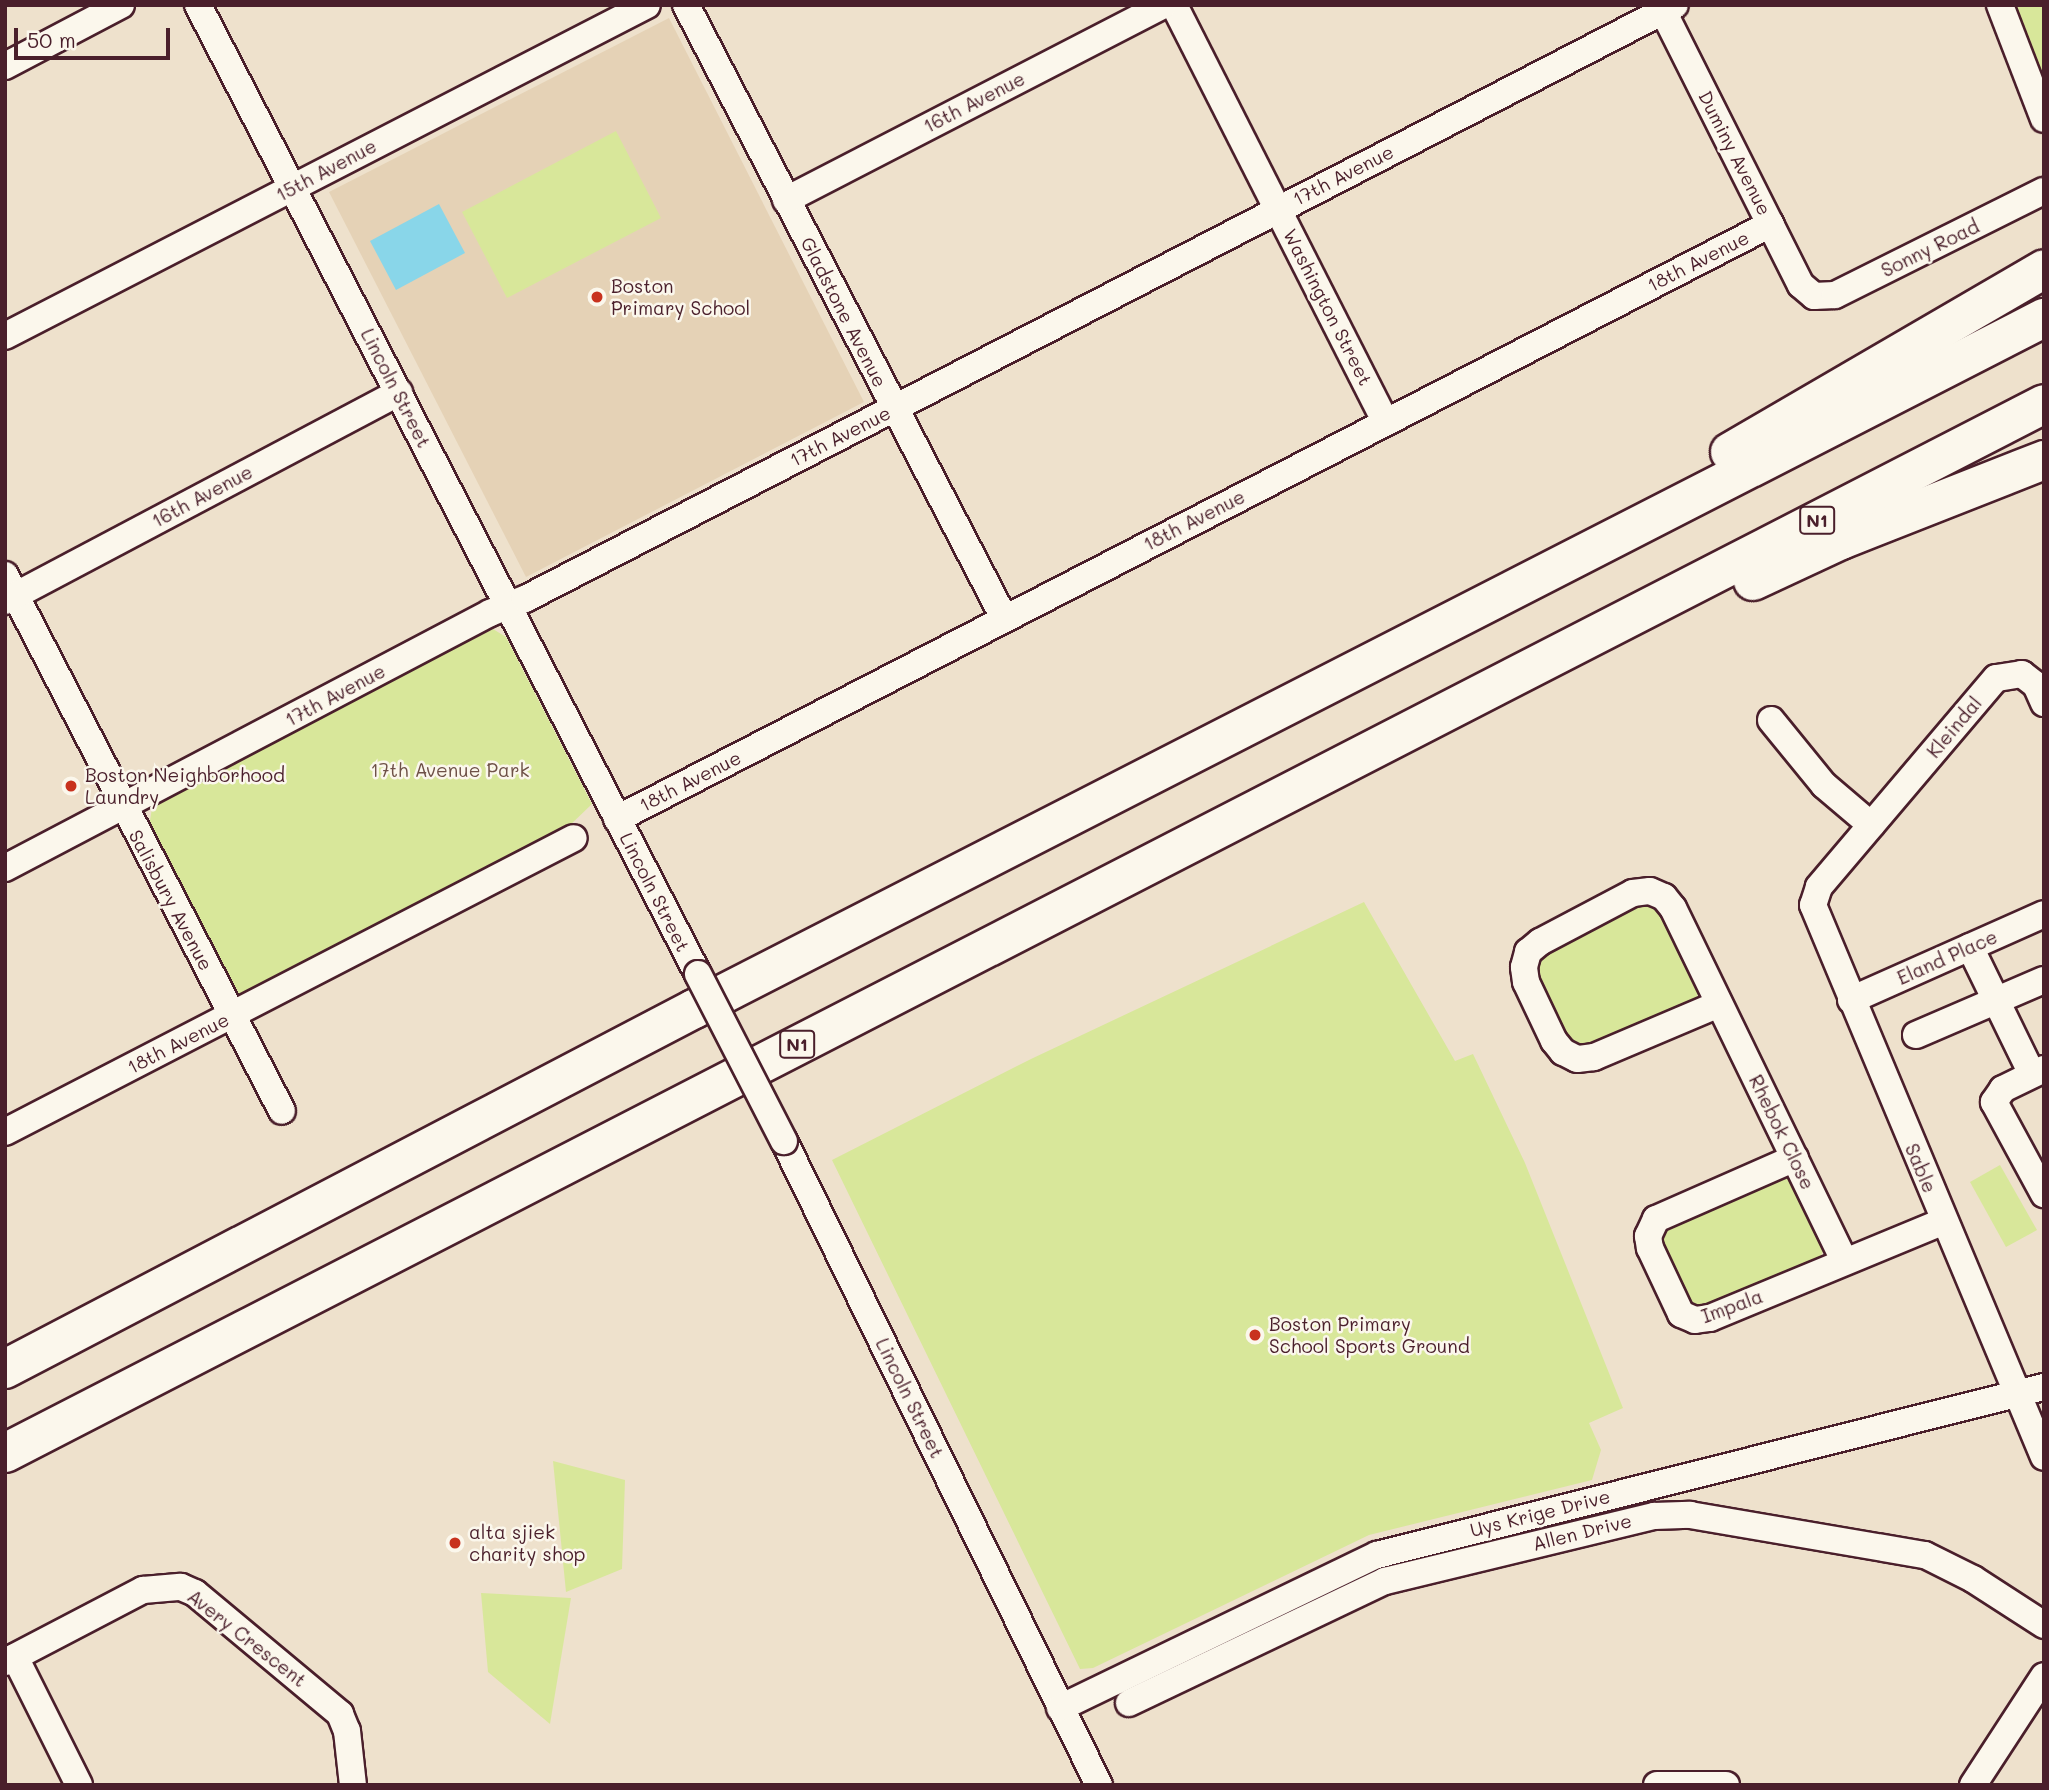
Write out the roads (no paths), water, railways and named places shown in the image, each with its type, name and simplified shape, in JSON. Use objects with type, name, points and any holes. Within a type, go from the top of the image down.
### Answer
[{"type":"highway","points":[[1454,621],[1524,573],[2044,269]]},
{"type":"highway","points":[[5,1369],[694,1009],[2044,318]]},
{"type":"highway","name":"N1","points":[[5,1453],[2044,404]]},
{"type":"highway","points":[[1589,636],[1686,611],[1841,540],[2044,460]]},
{"type":"street","points":[[5,66],[121,5]]},
{"type":"street","name":"Lincoln Street","points":[[198,5],[784,1141],[1099,1785]]},
{"type":"street","name":"15th Avenue","points":[[5,336],[647,5]]},
{"type":"street","name":"Gladstone Avenue","points":[[686,5],[1004,618]]},
{"type":"street","name":"16th Avenue","points":[[786,200],[1163,5]]},
{"type":"street","name":"Washington Street","points":[[1174,5],[1386,422]]},
{"type":"street","points":[[2000,5],[2044,119]]},
{"type":"street","name":"17th Avenue","points":[[5,868],[507,605],[894,408],[1666,7]]},
{"type":"street","name":"Duminy Avenue","points":[[1666,7],[1801,285],[1814,296]]},
{"type":"street","name":"Sonny Road","points":[[1814,296],[1835,295],[2044,191]]},
{"type":"street","name":"18th Avenue","points":[[617,819],[1771,224]]},
{"type":"street","name":"16th Avenue","points":[[9,591],[399,392]]},
{"type":"street","name":"Salisbury Avenue","points":[[9,591],[282,1111]]},
{"type":"street","name":"Kleindal","points":[[1826,942],[1814,913],[1815,895],[1996,678],[2022,674],[2035,685],[2044,703]]},
{"type":"street","points":[[1771,720],[1824,785],[1871,825]]},
{"type":"street","name":"18th Avenue","points":[[5,1132],[574,838]]},
{"type":"street","name":"Rhebok Close","points":[[1719,1004],[1594,1057],[1577,1059],[1563,1052],[1554,1041],[1526,982],[1525,959],[1540,942],[1633,893],[1650,891],[1669,902],[1795,1158],[1844,1260]]},
{"type":"street","name":"Eland Place","points":[[1850,1000],[2044,914]]},
{"type":"street","name":"Sable","points":[[1826,942],[2044,1457]]},
{"type":"street","points":[[1970,947],[1996,1000],[2038,1072],[2003,1089],[1994,1102],[1994,1110],[2044,1194]]},
{"type":"street","points":[[1916,1035],[2044,980]]},
{"type":"street","name":"Impala","points":[[1795,1158],[1656,1219],[1648,1242],[1673,1303],[1688,1318],[1702,1320],[1944,1221]]},
{"type":"street","name":"Uys Krige Drive","points":[[1060,1708],[1377,1555],[2044,1387]]},
{"type":"street","name":"Allen Drive","points":[[1129,1703],[1385,1581],[1654,1516],[1689,1515],[1925,1555],[1973,1579],[2044,1625]]},
{"type":"street","name":"Avery Crescent","points":[[10,1660],[143,1591],[181,1587],[195,1593],[340,1714],[347,1731],[353,1785]]},
{"type":"street","points":[[10,1660],[79,1785]]},
{"type":"street","points":[[1973,1785],[2044,1676]]},
{"type":"street","points":[[1657,1785],[1726,1785]]},
{"type":"water","points":[[439,204],[465,253],[396,290],[370,241]]},
{"type":"place","name":"Boston Primary School","points":[[597,297]]},
{"type":"place","name":"Boston Neighborhood Laundry","points":[[71,786]]},
{"type":"place","name":"Boston Primary School Sports Ground","points":[[1255,1335]]},
{"type":"place","name":"alta sjiek charity shop","points":[[455,1543]]},
{"type":"park label","name":"17th Avenue Park","points":[[450,770]]}]
